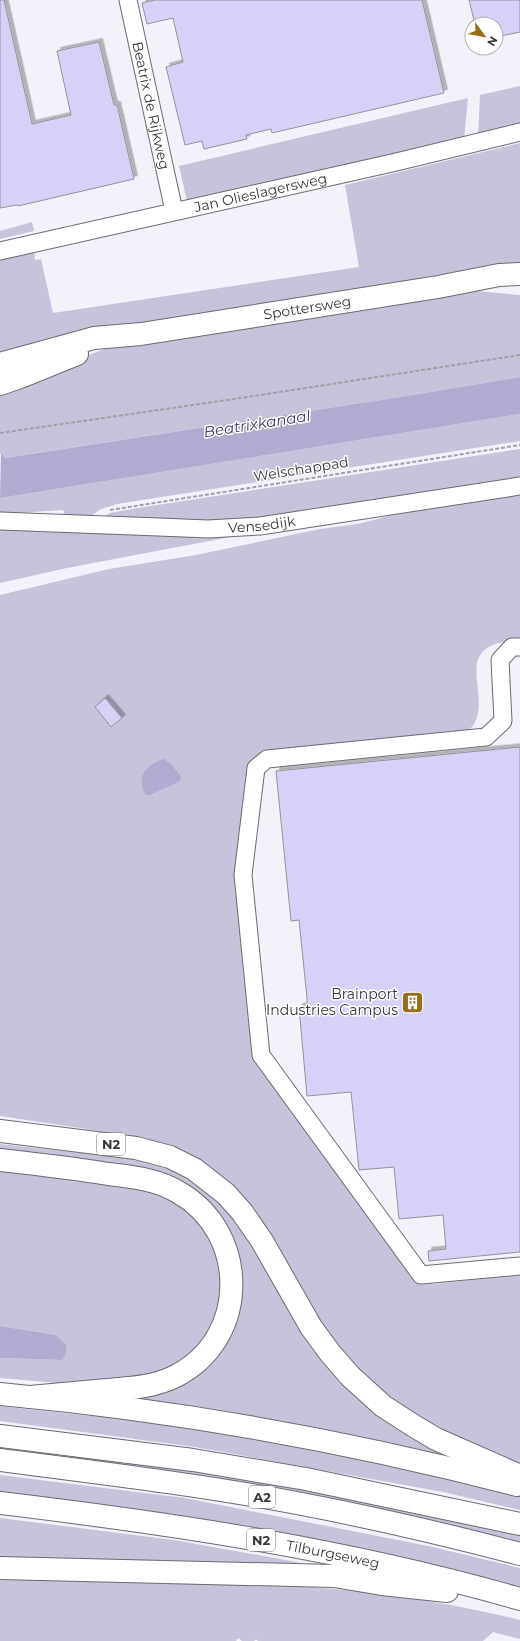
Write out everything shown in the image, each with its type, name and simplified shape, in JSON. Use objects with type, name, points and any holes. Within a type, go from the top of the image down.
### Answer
[{"type":"main road","name":"Spottersweg","points":[[0,364],[94,338],[141,334],[472,282],[499,275],[520,274]]},
{"type":"main road","name":"Spottersweg","points":[[472,282],[520,290]]},
{"type":"main road","name":"Spottersweg","points":[[0,384],[74,355],[141,334]]},
{"type":"main road","name":"N2","points":[[0,1131],[136,1148],[170,1157],[194,1169],[226,1194],[242,1212],[262,1241],[311,1327],[338,1363],[355,1381],[383,1406],[436,1439],[520,1476]]},
{"type":"main road","name":"N2","points":[[0,1160],[135,1178],[171,1188],[193,1202],[212,1222],[224,1244],[231,1273],[230,1302],[219,1334],[196,1362],[177,1375],[142,1388],[30,1397]]},
{"type":"main road","name":"N2","points":[[0,1394],[199,1419],[314,1439],[451,1468],[520,1486]]},
{"type":"main road","name":"A2","points":[[0,1436],[208,1462],[314,1481],[520,1524]]},
{"type":"main road","name":"A2","points":[[0,1460],[187,1485],[302,1504],[432,1532],[520,1554]]},
{"type":"main road","name":"Tilburgseweg","points":[[0,1503],[178,1526],[294,1546],[419,1572],[519,1598]]},
{"type":"main road","name":"N2","points":[[0,1568],[334,1576],[382,1584],[519,1598]]},
{"type":"street","name":"Beatrix de Rijkweg","points":[[128,0],[174,211]]},
{"type":"street","name":"Jan Olieslagersweg","points":[[0,251],[392,163],[520,132]]},
{"type":"street","name":"Vensedijk","points":[[0,520],[159,528],[260,526],[520,486]]},
{"type":"street","points":[[520,647],[512,647],[500,660],[503,721],[486,737],[267,759],[256,768],[243,875],[261,1055],[421,1275],[520,1266]]},
{"type":"path","points":[[0,433],[234,399],[520,354]]},
{"type":"path","name":"Welschappad","points":[[109,510],[520,444]]},
{"type":"shaded area","points":[[520,86],[520,127],[478,137],[480,95]]},
{"type":"shaded area","points":[[468,98],[464,139],[187,201],[179,166]]},
{"type":"shaded area","points":[[520,143],[520,271],[0,356],[0,258],[34,251],[35,260],[41,259],[53,313],[359,267],[345,185]]},
{"type":"shaded area","points":[[32,222],[34,231],[0,239],[0,231]]},
{"type":"shaded area","points":[[477,291],[520,295],[520,377],[407,396],[4,458],[0,453],[0,388],[110,347],[451,292]]},
{"type":"shaded area","points":[[520,414],[520,441],[117,504],[99,510],[88,519],[67,519],[63,510],[0,514],[0,498]]},
{"type":"shaded area","points":[[520,449],[520,481],[265,521],[100,520],[110,513],[144,507]]},
{"type":"shaded area","points":[[520,490],[520,641],[496,644],[482,652],[478,661],[476,672],[479,710],[475,722],[467,732],[249,767],[246,775],[237,871],[254,1050],[424,1282],[433,1284],[520,1275],[520,1465],[439,1435],[340,1359],[264,1239],[174,1147],[139,1137],[0,1116],[0,595],[109,569],[196,555],[320,529],[358,524],[442,502]]},
{"type":"shaded area","points":[[0,526],[241,535],[67,568],[0,583]]},
{"type":"shaded area","points":[[0,1144],[136,1159],[166,1166],[190,1177],[223,1198],[333,1364],[500,1469],[106,1396],[170,1382],[234,1302],[203,1205],[0,1152]]},
{"type":"shaded area","points":[[0,1167],[150,1186],[196,1212],[227,1274],[213,1335],[166,1375],[68,1384],[0,1378],[0,1358],[62,1360],[56,1335],[0,1326]]},
{"type":"shaded area","points":[[0,1406],[176,1425],[281,1443],[361,1459],[520,1495],[520,1510],[443,1492],[195,1447],[0,1421]]},
{"type":"shaded area","points":[[0,1445],[190,1468],[436,1515],[520,1536],[520,1546],[0,1452]]},
{"type":"shaded area","points":[[0,1475],[185,1498],[428,1546],[520,1568],[520,1586],[296,1535],[185,1517],[0,1492]]},
{"type":"shaded area","points":[[0,1518],[174,1540],[291,1561],[356,1575],[290,1567],[176,1561],[0,1560]]},
{"type":"shaded area","points":[[0,1574],[262,1583],[327,1588],[392,1596],[456,1606],[520,1620],[520,1639],[493,1632],[483,1641],[258,1641],[256,1639],[254,1641],[242,1641],[238,1638],[236,1641],[0,1641]]},
{"type":"water","name":"Beatrixkanaal","points":[[520,377],[520,414],[0,498],[1,453],[5,458],[407,396]]},
{"type":"water","points":[[164,759],[172,765],[181,777],[180,781],[150,795],[146,795],[142,783],[144,772],[152,764]]},
{"type":"water","points":[[0,1326],[56,1335],[66,1345],[66,1353],[62,1360],[0,1358]]},
{"type":"building","points":[[0,0],[4,0],[32,124],[71,115],[57,51],[99,42],[114,105],[117,105],[134,179],[18,206],[0,208]]},
{"type":"building","points":[[155,0],[422,0],[444,93],[272,133],[271,129],[246,135],[247,139],[204,149],[202,141],[185,145],[166,67],[183,62],[173,18],[147,24],[142,3]]},
{"type":"building","points":[[469,0],[520,0],[520,32],[504,35],[504,16],[473,16]]},
{"type":"building","points":[[105,698],[122,718],[111,727],[95,707]]},
{"type":"building","name":"Brainport Industries Campus","points":[[520,747],[520,1252],[429,1261],[428,1251],[446,1249],[443,1215],[399,1219],[394,1167],[359,1170],[351,1092],[307,1096],[299,1007],[307,1006],[307,998],[299,920],[291,921],[276,771]]},
{"type":"place","name":"Brainport Industries Campus","points":[[413,1002]]}]
